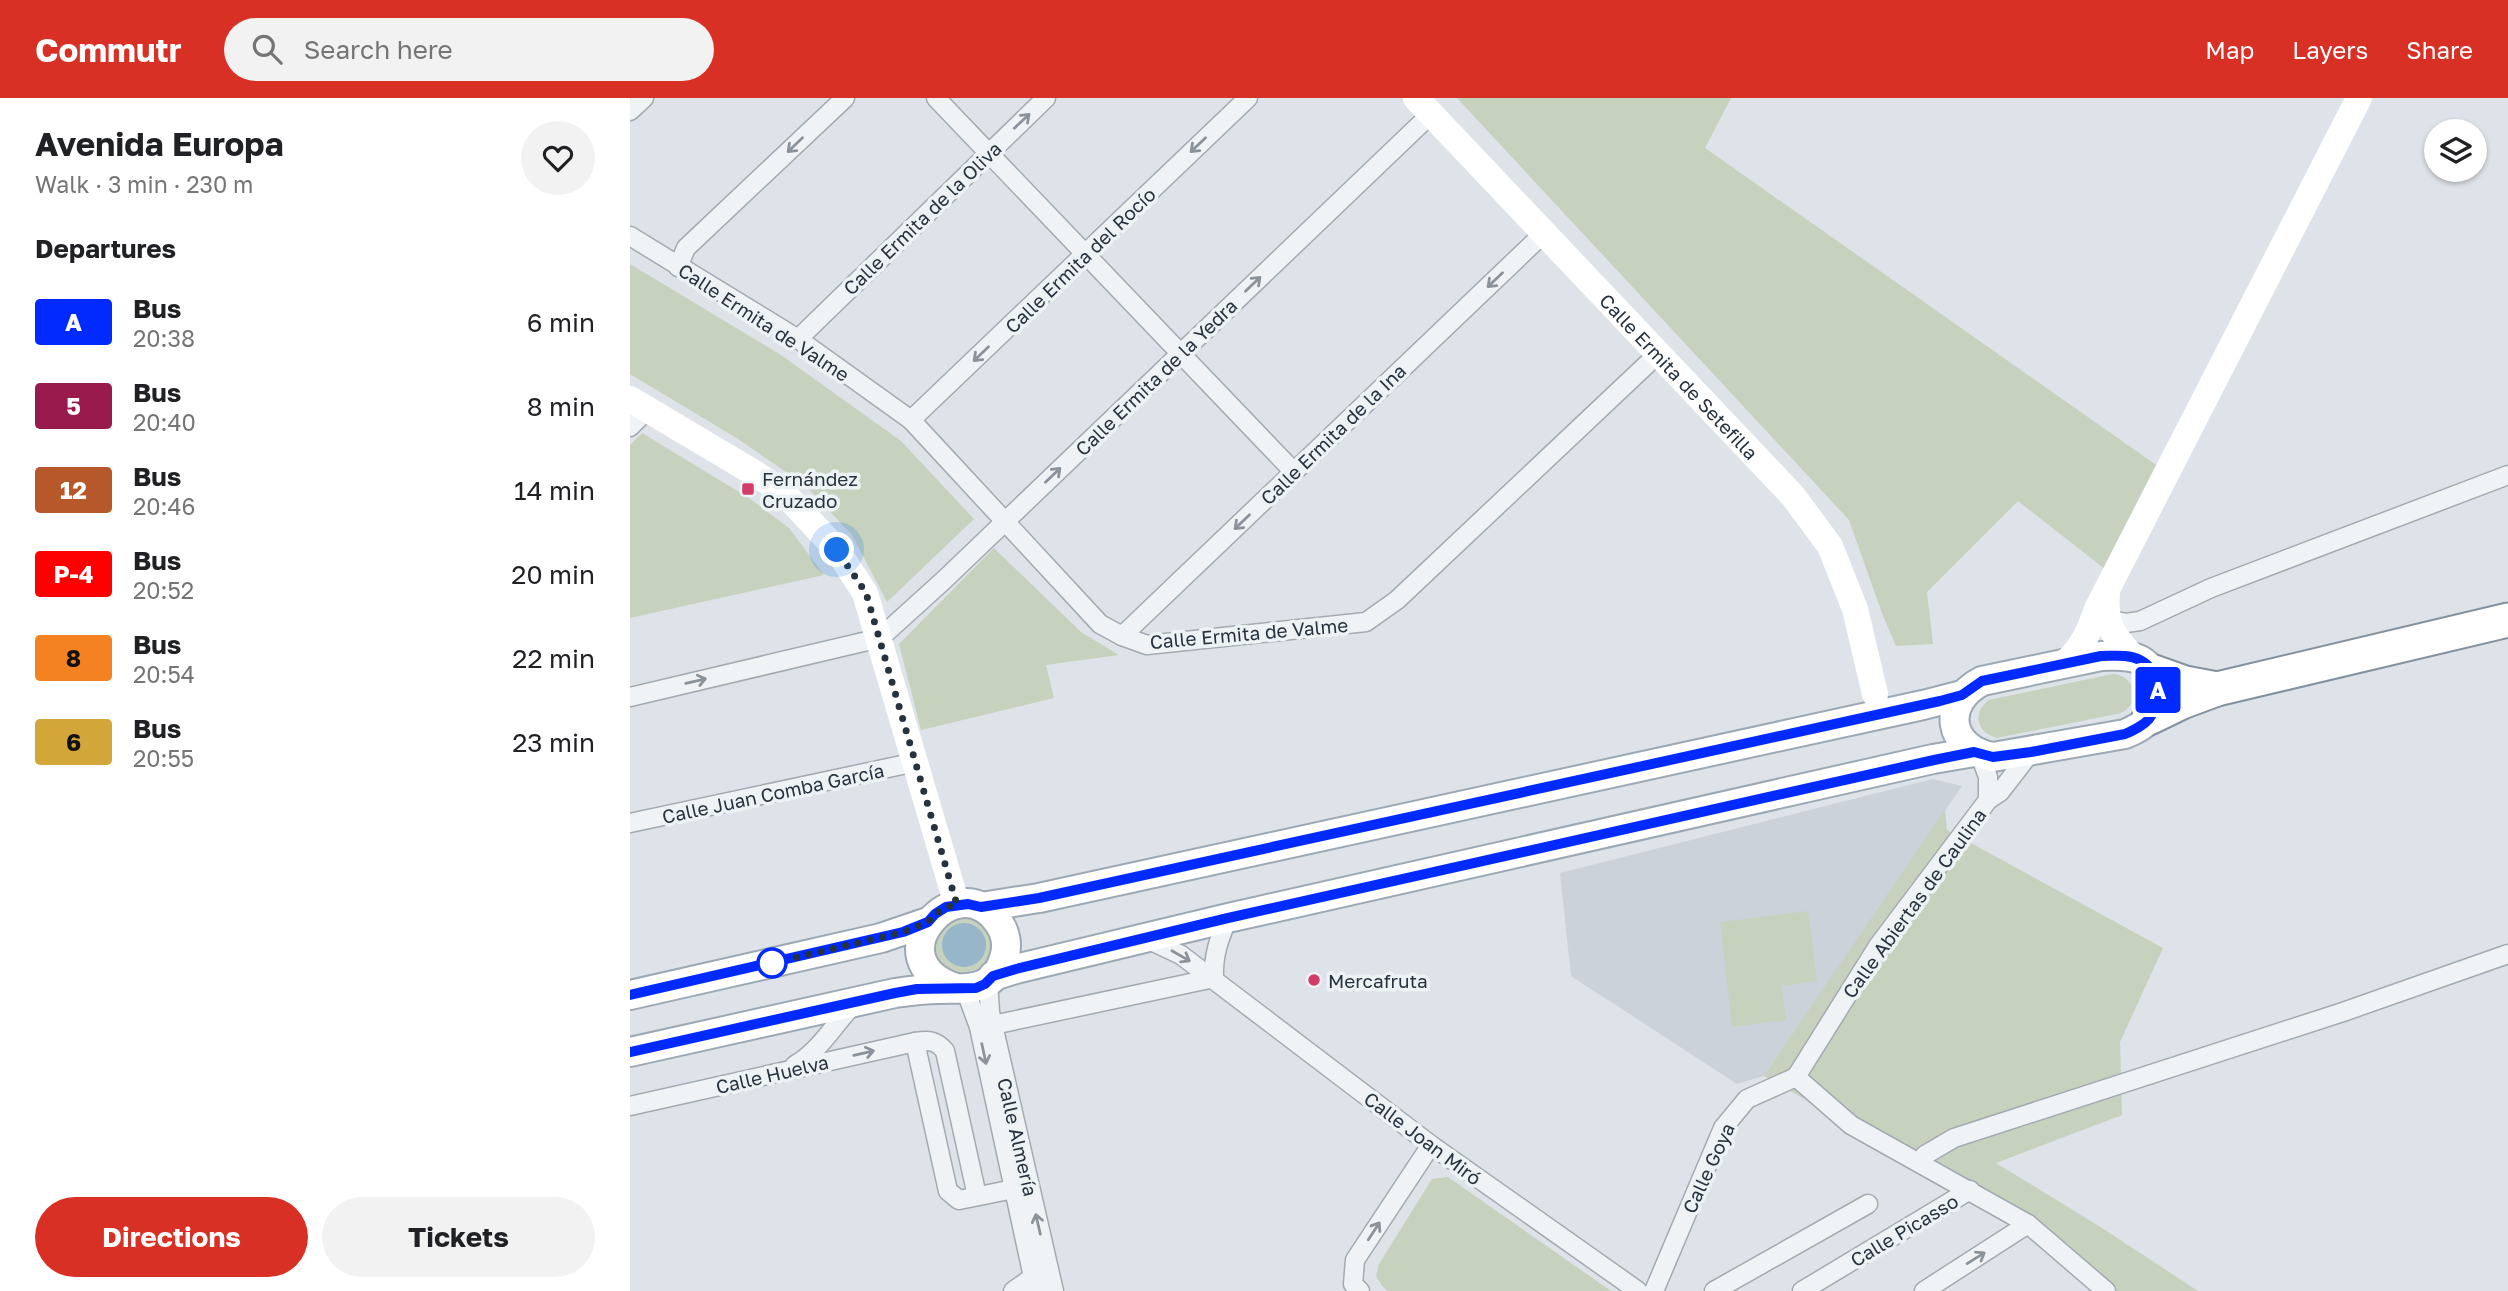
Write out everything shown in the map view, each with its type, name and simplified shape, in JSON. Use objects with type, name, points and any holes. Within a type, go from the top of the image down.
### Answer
[{"type":"highway","points":[[2149,718],[2217,689],[2508,620]]},
{"type":"highway","points":[[2138,660],[2185,683],[2217,689]]},
{"type":"main road","points":[[630,1052],[917,989],[975,984],[1228,918],[1893,768],[1977,754],[1993,757],[2031,752],[2125,734],[2149,718],[2158,694],[2138,660],[2101,656],[1982,681],[1962,695],[1900,710],[1039,898],[946,907],[928,922],[920,944],[924,964],[935,978],[975,984],[1004,960],[1005,934],[991,913],[969,906]]},
{"type":"main road","points":[[1962,695],[1955,710],[1955,723],[1958,734],[1977,754]]},
{"type":"main road","points":[[630,995],[881,938],[928,922]]},
{"type":"street","points":[[630,111],[644,98]]},
{"type":"street","points":[[678,267],[686,248],[845,98]]},
{"type":"street","points":[[936,98],[1294,472]]},
{"type":"street","name":"Calle Ermita de la Oliva","points":[[798,339],[1046,98]]},
{"type":"street","name":"Calle Ermita del Rocío","points":[[911,420],[1248,98]]},
{"type":"street","points":[[2064,664],[2081,648],[2359,98]]},
{"type":"street","name":"Calle Ermita de Setefilla","points":[[1423,106],[1793,496],[1830,546],[1855,609],[1875,694]]},
{"type":"street","name":"Calle Ermita de la Yedra","points":[[880,638],[1180,354],[1423,106]]},
{"type":"street","name":"Calle Ermita de la Ina","points":[[1122,636],[1544,233]]},
{"type":"street","name":"Calle Ermita de Valme","points":[[630,236],[798,339],[911,420],[1004,523],[1101,624],[1122,636],[1147,645],[1366,622],[1397,600],[1659,352]]},
{"type":"street","points":[[636,412],[756,474],[785,494],[837,550],[866,593],[916,762],[969,906]]},
{"type":"street","points":[[2107,619],[2126,623],[2140,621],[2211,588],[2508,475]]},
{"type":"street","points":[[2107,592],[2107,619],[2113,632],[2138,660]]},
{"type":"street","points":[[2138,660],[2134,628],[2140,621]]},
{"type":"street","points":[[630,697],[880,638]]},
{"type":"street","points":[[1859,719],[1870,706],[1875,694],[1884,704],[1900,710]]},
{"type":"street","name":"Calle Abiertas de Caulina","points":[[1796,1077],[1878,946],[1988,800],[2000,792],[2031,752]]},
{"type":"street","name":"Calle Abiertas de Caulina","points":[[1977,754],[1988,778],[1988,800]]},
{"type":"street","name":"Calle Juan Comba García","points":[[630,823],[916,762]]},
{"type":"street","points":[[993,1025],[1214,978],[1216,946],[1228,918]]},
{"type":"street","name":"Calle Joan Miró","points":[[1145,938],[1181,955],[1214,978],[1431,1145],[1638,1291]]},
{"type":"street","points":[[1919,1162],[1925,1155],[1954,1138],[2343,1012],[2508,954]]},
{"type":"street","name":"Calle Almería","points":[[975,984],[993,1025],[1054,1291]]},
{"type":"street","name":"Calle Almería","points":[[975,984],[979,1027],[1035,1284]]},
{"type":"street","points":[[786,1071],[806,1059],[821,1044],[836,1021],[856,1002]]},
{"type":"street","points":[[977,1196],[945,1051],[938,1043],[929,1040],[915,1042],[948,1191],[959,1200],[1014,1189]]},
{"type":"street","name":"Calle Huelva","points":[[630,1106],[915,1042]]},
{"type":"street","points":[[1796,1077],[1851,1125],[2028,1224],[2106,1291]]},
{"type":"street","name":"Calle Goya","points":[[1654,1291],[1723,1128],[1747,1099],[1796,1077]]},
{"type":"street","points":[[1360,1291],[1353,1284],[1355,1260],[1431,1145]]},
{"type":"street","name":"Calle Picasso","points":[[1802,1291],[1969,1190]]},
{"type":"street","points":[[1714,1291],[1868,1204]]},
{"type":"street","points":[[1924,1291],[2028,1224]]},
{"type":"street","points":[[1013,1291],[1035,1284]]},
{"type":"shaded area","points":[[1933,779],[1962,786],[1764,1076],[1737,1084],[1571,976],[1560,873]]},
{"type":"green space","points":[[1457,98],[1731,98],[1705,148],[2169,474],[2115,577],[2018,501],[1927,592],[1933,644],[1896,646],[1849,520]]},
{"type":"green space","points":[[630,264],[781,355],[901,441],[974,519],[887,602],[852,535],[805,485],[738,439],[630,374]]},
{"type":"green space","points":[[642,433],[749,498],[789,528],[824,575],[630,618],[630,445]]},
{"type":"green space","points":[[994,548],[1081,632],[1119,655],[1046,665],[1054,698],[921,730],[899,644]]},
{"type":"green space","points":[[2112,674],[2126,679],[2133,690],[2132,702],[2121,713],[1997,738],[1984,732],[1979,722],[1980,710],[1989,700]]},
{"type":"green space","points":[[1945,809],[1947,830],[2163,948],[2120,1042],[2122,1115],[1996,1163],[2198,1291],[2110,1291],[2048,1236],[1764,1076]]},
{"type":"green space","points":[[1808,911],[1817,981],[1782,986],[1786,1020],[1732,1027],[1720,922]]},
{"type":"green space","points":[[956,915],[977,918],[991,934],[993,956],[979,972],[965,975],[950,973],[939,965],[934,956],[933,936]]},
{"type":"green space","points":[[1448,1177],[1611,1291],[1388,1291],[1376,1276],[1379,1264],[1432,1179]]},
{"type":"water","points":[[964,923],[979,930],[986,945],[979,960],[964,967],[949,960],[942,945],[949,930]]},
{"type":"bus line","name":"A","points":[[630,995],[903,932],[928,922],[946,907],[968,904],[981,907],[1039,898],[1940,701],[1962,695],[1982,681],[2101,656],[2119,656],[2140,661],[2154,673],[2157,684],[2158,694],[2149,718],[2125,734],[2031,752],[1993,757],[1974,752],[1934,760],[1228,918],[1016,969],[993,976],[976,988],[917,989],[895,993],[630,1052]]},
{"type":"place","name":"Fernández Cruzado","points":[[748,489]]},
{"type":"place","name":"Mercafruta","points":[[1314,980]]},
{"type":"route","points":[[772,963],[903,932],[928,922],[946,907],[957,905],[866,593],[837,550]]}]
